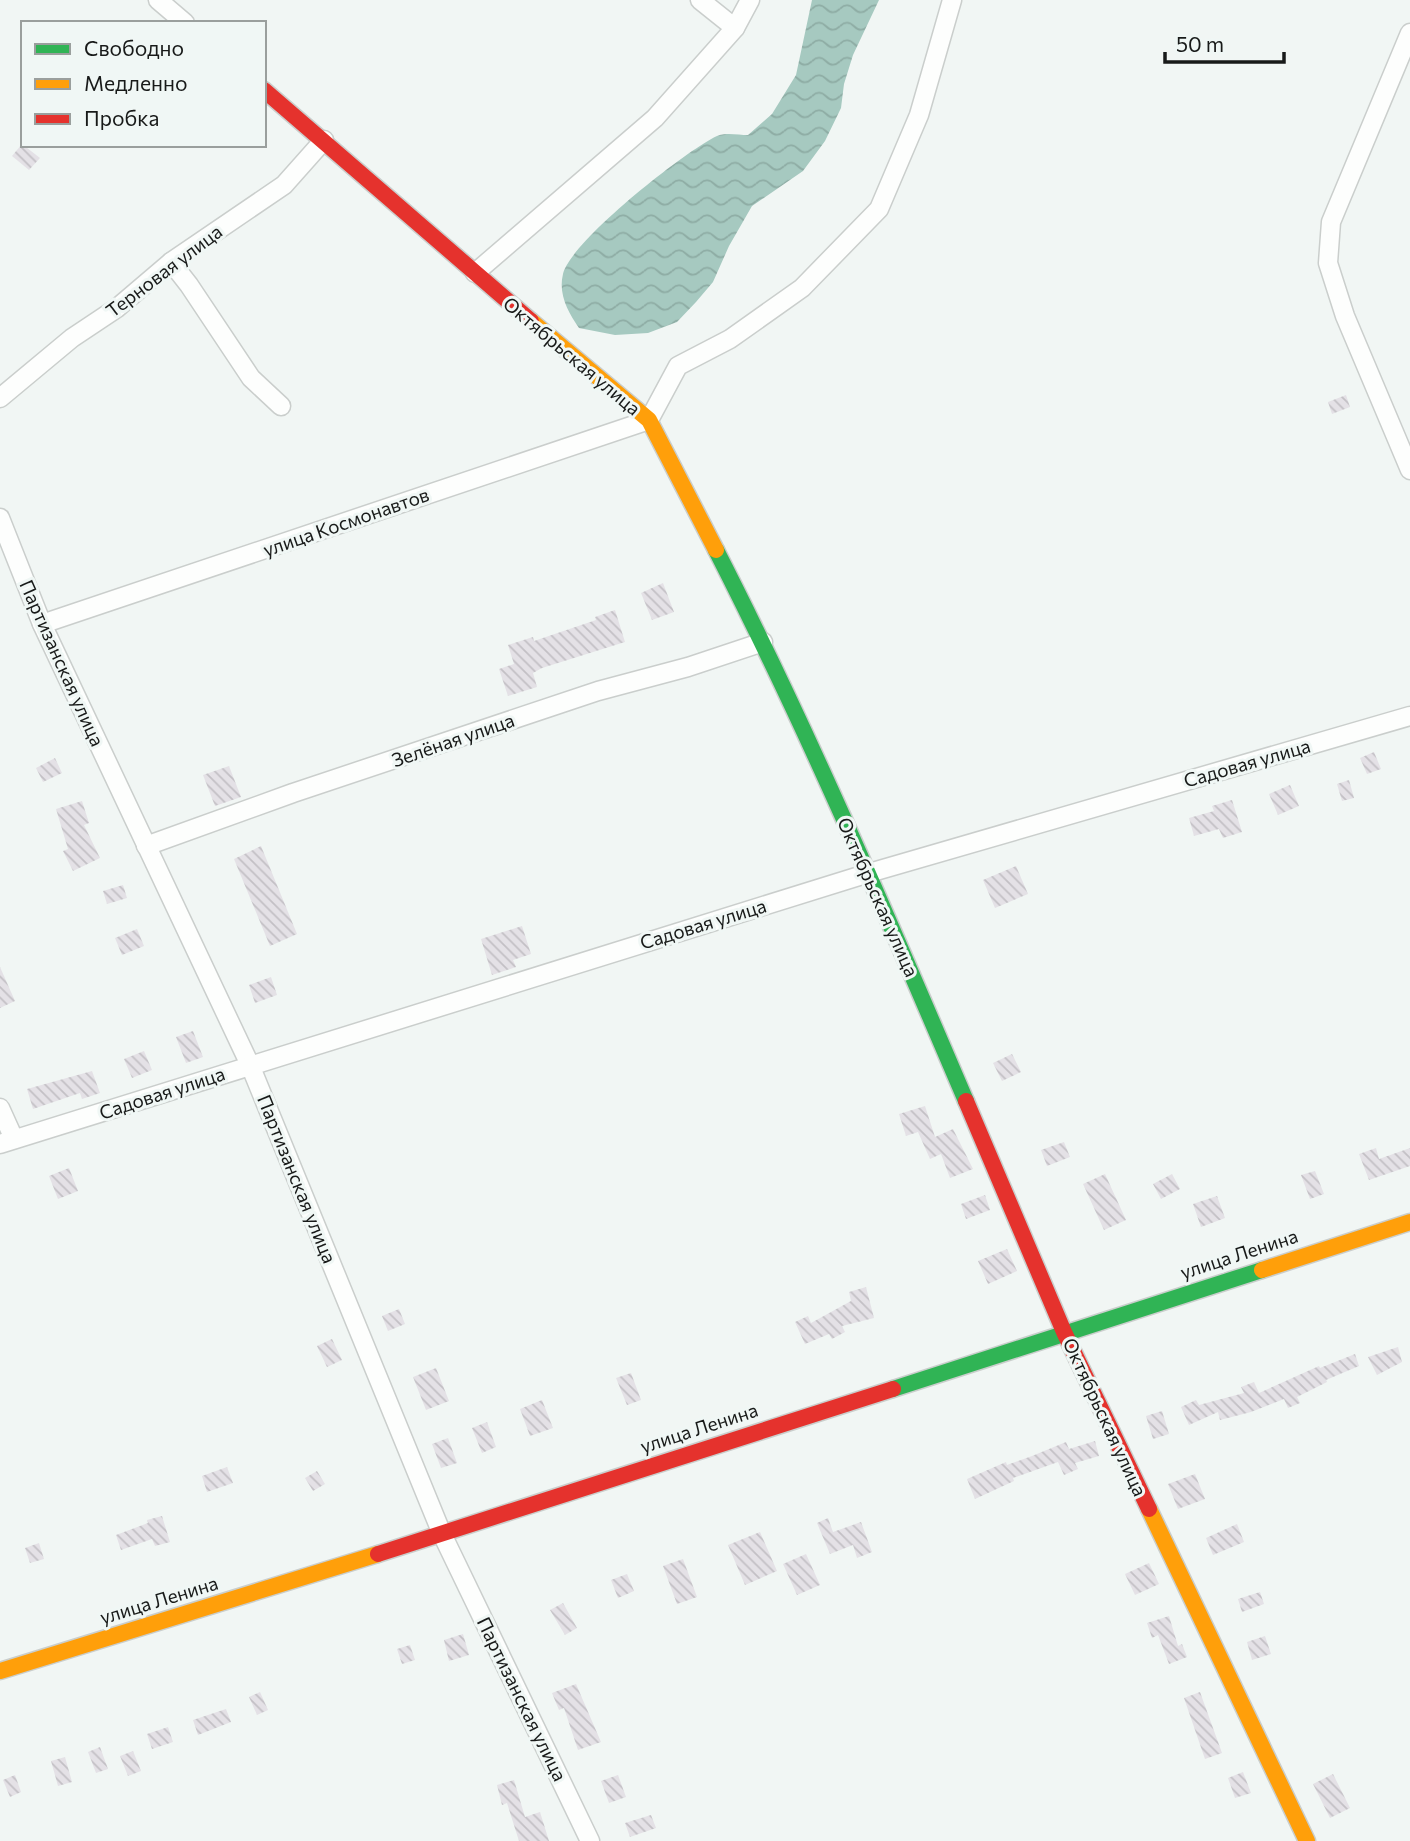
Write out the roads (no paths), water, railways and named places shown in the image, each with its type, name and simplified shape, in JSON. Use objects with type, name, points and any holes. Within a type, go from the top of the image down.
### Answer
[{"type":"street","points":[[158,0],[183,21]]},
{"type":"street","points":[[700,0],[735,28]]},
{"type":"street","points":[[475,274],[655,118],[735,28],[750,0]]},
{"type":"street","points":[[649,421],[678,366],[730,339],[802,288],[879,209],[919,115],[952,0]]},
{"type":"street","points":[[1410,33],[1331,222],[1328,263],[1345,316],[1410,470]]},
{"type":"street","name":"Октябрьская улица","points":[[266,92],[649,421],[763,642],[869,873],[1064,1332],[1307,1841]]},
{"type":"street","name":"Терновая улица","points":[[0,398],[72,338],[117,308],[171,262],[284,185],[324,140]]},
{"type":"street","points":[[171,262],[251,378],[281,405]]},
{"type":"street","name":"улица Космонавтов","points":[[42,624],[649,421]]},
{"type":"street","name":"Партизанская улица","points":[[0,518],[42,624],[250,1065],[442,1534],[590,1841]]},
{"type":"street","name":"Зелёная улица","points":[[146,846],[305,789],[598,691],[688,667],[763,642]]},
{"type":"street","name":"Садовая улица","points":[[7,1142],[869,873],[1410,716]]},
{"type":"street","points":[[0,1108],[7,1142]]},
{"type":"street","name":"улица Ленина","points":[[0,1671],[442,1534],[1410,1222]]},
{"type":"water","points":[[812,0],[879,0],[853,55],[844,84],[841,108],[825,141],[803,171],[752,206],[729,246],[713,282],[677,322],[648,333],[615,335],[579,328],[568,309],[562,289],[563,274],[570,259],[606,220],[680,159],[720,135],[748,135],[772,114],[796,75]]}]
